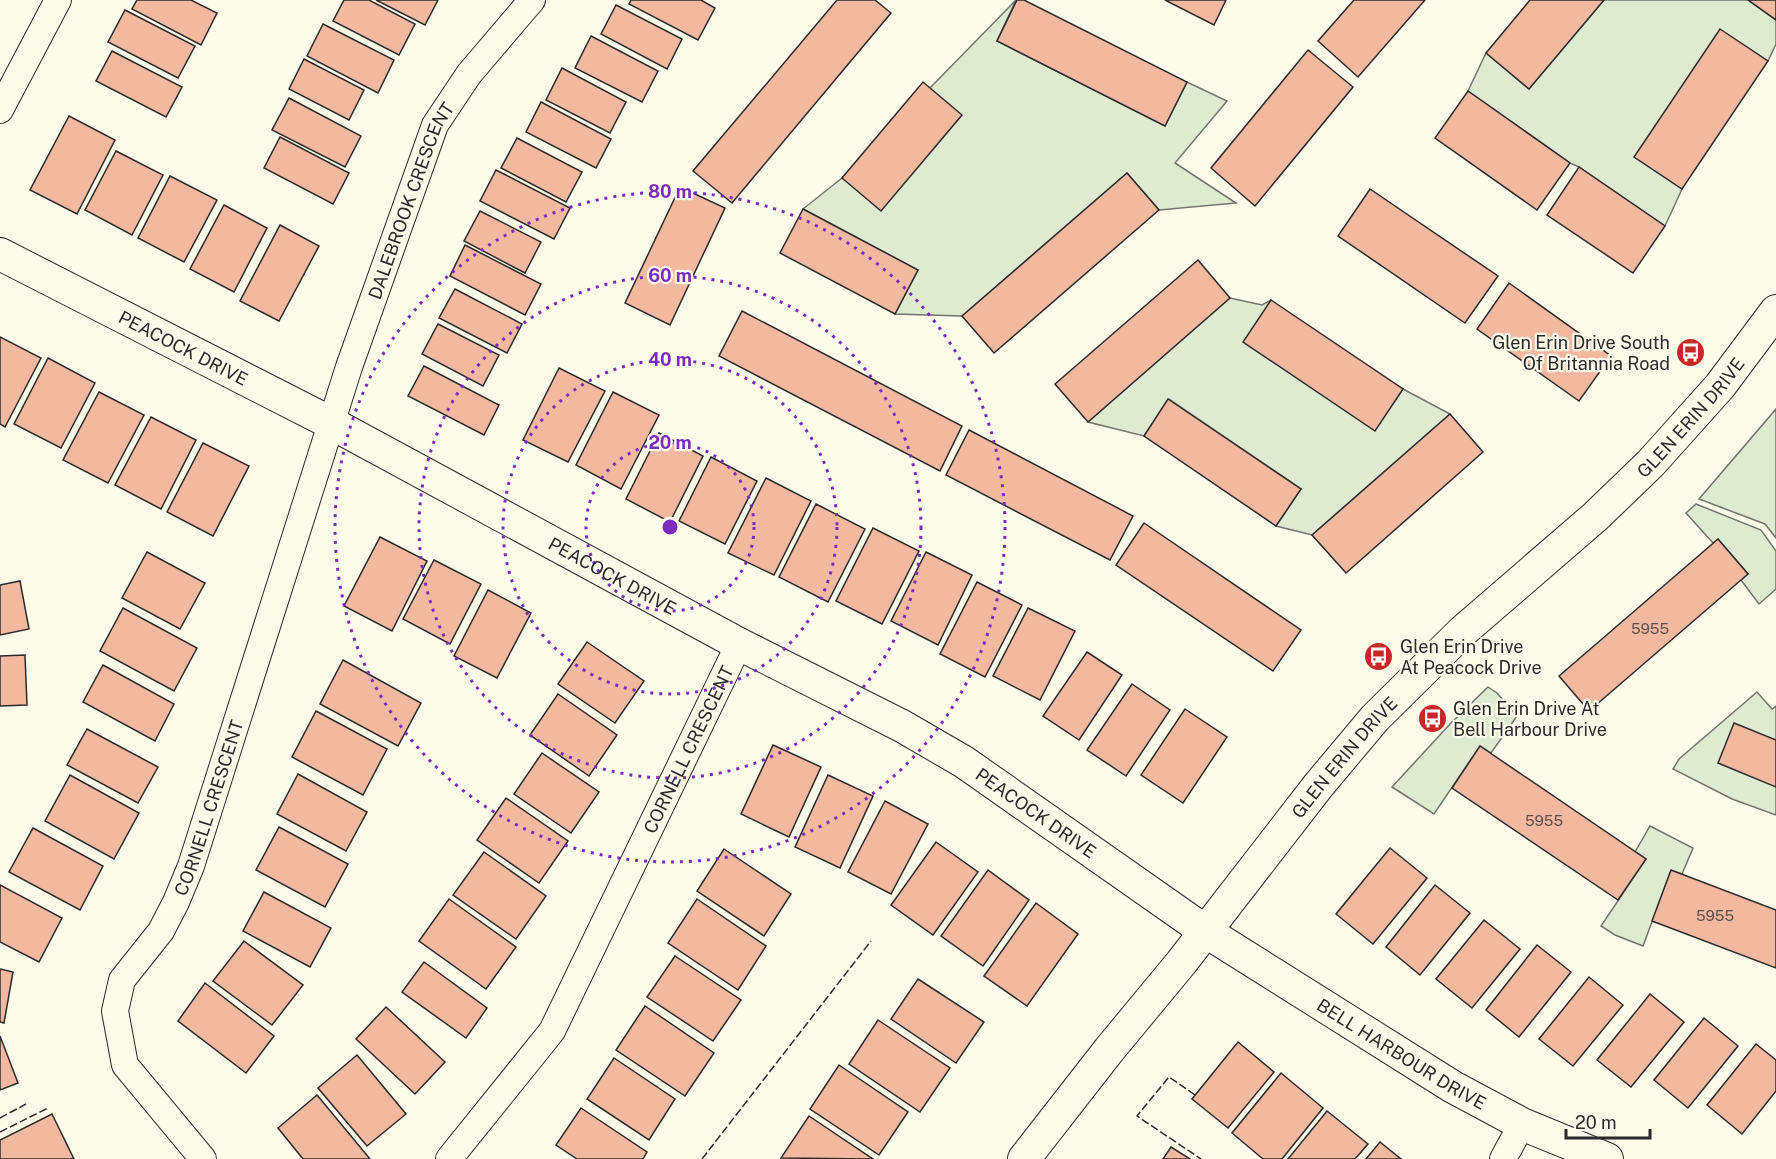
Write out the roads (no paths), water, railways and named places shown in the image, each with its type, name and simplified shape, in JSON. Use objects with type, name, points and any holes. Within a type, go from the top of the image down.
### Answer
[{"type":"street","points":[[0,110],[58,0]]},
{"type":"street","name":"DALEBROOK CRESCENT","points":[[331,423],[435,125],[469,74],[532,0]]},
{"type":"street","name":"PEACOCK DRIVE","points":[[0,254],[331,423],[739,644],[902,726],[964,762],[1205,931]]},
{"type":"street","name":"GLEN ERIN DRIVE","points":[[1024,1159],[1375,717],[1462,631],[1595,517],[1651,462],[1720,386],[1776,311]]},
{"type":"street","name":"CORNELL CRESCENT","points":[[202,1159],[125,1065],[115,1011],[122,980],[161,931],[192,866],[331,423]]},
{"type":"street","name":"CORNELL CRESCENT","points":[[449,1159],[552,1031],[739,644]]},
{"type":"street","name":"BELL HARBOUR DRIVE","points":[[1205,931],[1453,1087],[1522,1124],[1607,1159]]},
{"type":"street","points":[[1503,1159],[1522,1124]]},
{"type":"place","name":"Glen Erin Drive South Of Britannia Road","points":[[1691,352]]},
{"type":"place","name":"Glen Erin Drive At Peacock Drive","points":[[1379,656]]},
{"type":"place","name":"Glen Erin Drive At Bell Harbour Drive","points":[[1432,718]]}]
